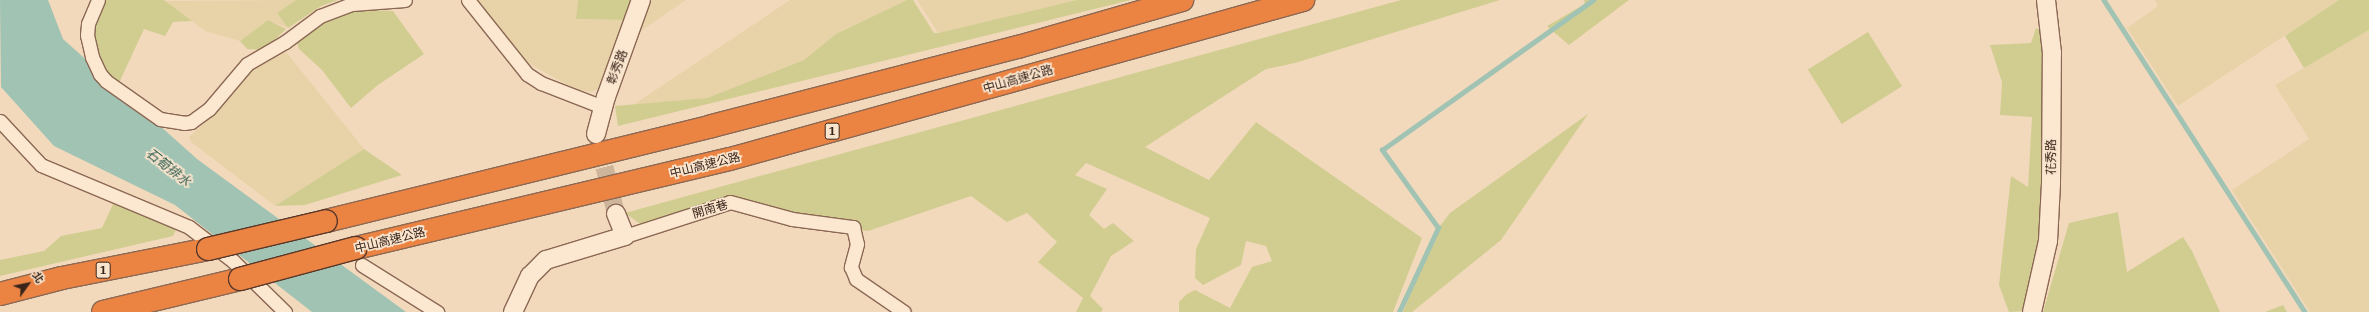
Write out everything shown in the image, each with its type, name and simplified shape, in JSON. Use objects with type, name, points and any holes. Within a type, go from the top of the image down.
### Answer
[{"type":"highway","name":"1","points":[[0,294],[62,278],[208,249],[727,122],[1018,47],[1182,0]]},
{"type":"highway","name":"中山高速公路","points":[[103,312],[240,279],[359,256],[730,159],[1303,0]]},
{"type":"street","points":[[98,0],[88,24],[87,35],[92,57],[100,74],[106,81],[160,118],[184,123],[192,122],[209,109],[247,64],[285,42],[320,16],[352,4],[405,0]]},
{"type":"street","points":[[468,0],[527,74],[541,83],[603,107]]},
{"type":"street","name":"彰秀路","points":[[596,134],[603,107],[641,0]]},
{"type":"street","name":"花秀路","points":[[2032,312],[2048,241],[2051,183],[2052,54],[2046,0]]},
{"type":"street","points":[[0,121],[41,164],[189,227],[233,261],[285,312]]},
{"type":"street","name":"開南巷","points":[[513,312],[530,276],[546,260],[730,202],[792,219],[853,227],[857,244],[851,267],[856,279],[904,312]]},
{"type":"street","points":[[616,214],[625,236]]},
{"type":"street","points":[[359,256],[437,312]]},
{"type":"shaded area","points":[[105,0],[164,0],[192,21],[173,22],[165,36],[144,29],[118,85],[107,75],[93,43],[93,26]]},
{"type":"shaded area","points":[[296,0],[277,13],[288,28],[268,20],[240,41],[205,31],[165,1]]},
{"type":"shaded area","points":[[296,0],[338,0],[321,6],[288,28],[277,13]]},
{"type":"shaded area","points":[[475,0],[578,0],[576,19],[626,20],[601,88],[590,92],[575,89],[528,63]]},
{"type":"shaded area","points":[[578,0],[631,0],[626,20],[576,19]]},
{"type":"shaded area","points":[[648,0],[686,0],[638,33]]},
{"type":"shaded area","points":[[790,0],[907,0],[836,34],[804,60],[707,98],[633,105]]},
{"type":"shaded area","points":[[907,0],[913,0],[934,33],[938,33],[1077,0],[1131,0],[618,126],[615,106],[707,98],[804,60],[836,34]]},
{"type":"shaded area","points":[[917,0],[1077,0],[938,33]]},
{"type":"shaded area","points":[[1401,0],[1500,0],[1295,63],[1266,69],[1145,147],[1209,180],[1256,122],[1422,238],[1393,312],[1179,312],[1179,302],[1187,294],[1195,290],[1230,308],[1252,267],[1272,261],[1266,246],[1246,241],[1241,265],[1203,285],[1195,278],[1196,249],[1210,218],[1086,163],[1075,175],[1107,189],[1089,215],[1104,229],[1113,223],[1134,241],[1111,256],[1090,296],[1103,309],[1101,312],[1076,312],[1083,298],[1038,262],[1057,242],[1027,213],[1007,222],[971,196],[868,231],[816,226],[728,202],[643,226],[625,213]]},
{"type":"shaded area","points":[[1584,0],[1629,0],[1569,45],[1547,26],[1585,4]]},
{"type":"shaded area","points":[[2155,0],[2339,0],[2178,106],[2127,28],[2158,6]]},
{"type":"shaded area","points":[[2339,0],[2369,0],[2369,30],[2304,68],[2285,36]]},
{"type":"shaded area","points":[[351,9],[393,11],[424,54],[378,85],[351,108],[322,70],[299,49],[297,43],[305,32]]},
{"type":"shaded area","points":[[268,20],[286,29],[264,50],[247,49],[240,41]]},
{"type":"shaded area","points":[[2036,28],[2045,33],[2042,225],[2027,311],[2009,312],[1999,285],[2011,176],[2028,187],[2032,117],[2000,115],[2002,82],[1990,45],[2031,43]]},
{"type":"shaded area","points":[[2369,30],[2369,312],[2310,312],[2232,190],[2309,139],[2275,85]]},
{"type":"shaded area","points":[[1868,32],[1902,86],[1842,124],[1808,70]]},
{"type":"shaded area","points":[[278,52],[287,53],[364,149],[275,206],[191,142],[189,137],[210,118],[248,69]]},
{"type":"shaded area","points":[[1588,114],[1501,240],[1412,312],[1403,312],[1437,230],[1450,213]]},
{"type":"shaded area","points":[[364,149],[402,175],[305,205],[275,206]]},
{"type":"shaded area","points":[[114,202],[177,228],[173,236],[0,276],[0,260],[44,251],[61,236],[102,228]]},
{"type":"shaded area","points":[[2118,212],[2127,272],[2183,237],[2192,251],[2220,312],[2043,312],[2069,223]]},
{"type":"shaded area","points":[[2283,305],[2287,312],[2265,312]]},
{"type":"water","name":"石筍排水","points":[[0,0],[48,0],[63,39],[197,159],[406,312],[312,312],[175,205],[54,146],[1,87]]},
{"type":"waterway","points":[[1399,312],[1438,228],[1382,150],[1593,0]]},
{"type":"waterway","points":[[2104,0],[2305,312]]},
{"type":"tunnel","points":[[598,141],[616,214]]}]
